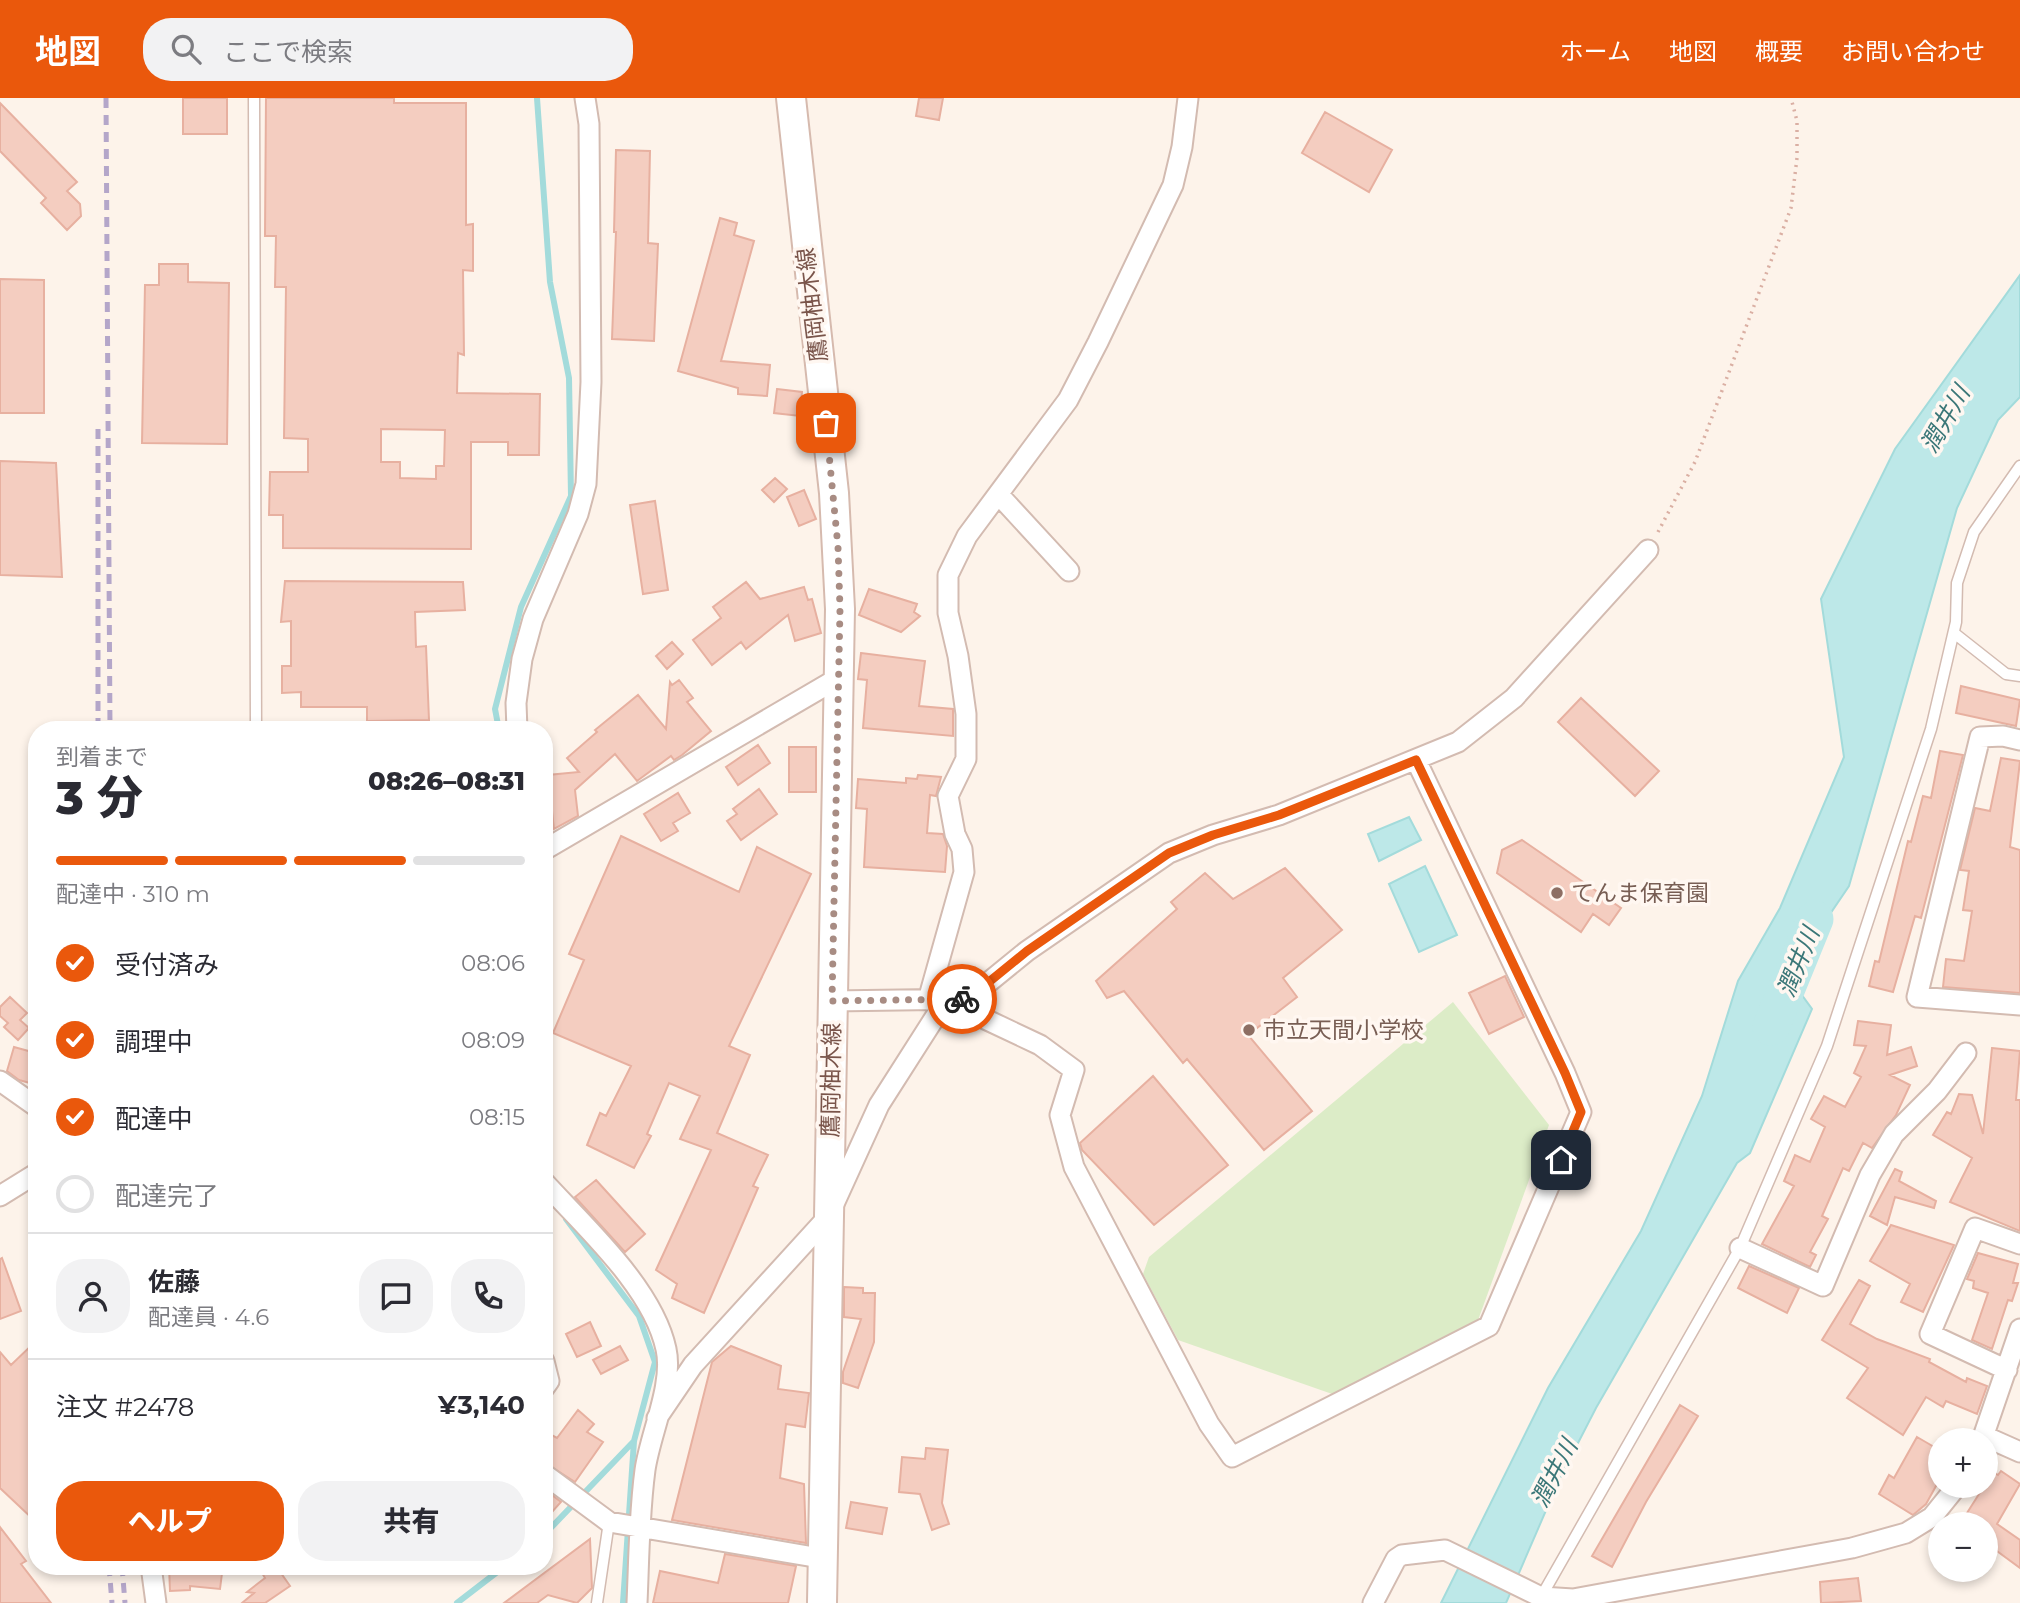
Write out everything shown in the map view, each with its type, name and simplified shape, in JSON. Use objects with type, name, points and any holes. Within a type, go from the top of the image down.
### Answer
[{"type":"main road","name":"鷹岡柚木線","points":[[791,98],[838,547],[840,677],[821,1603]]},
{"type":"street","points":[[517,721],[516,703],[522,659],[533,619],[578,514],[586,484],[591,382],[589,124],[585,98]]},
{"type":"street","points":[[657,1418],[694,1365],[828,1217],[879,1105],[937,1000],[964,872],[962,849],[955,834],[948,796],[967,759],[966,714],[958,656],[948,613],[948,575],[967,536],[1068,400],[1173,185],[1182,147],[1188,98]]},
{"type":"street","points":[[999,495],[1069,571]]},
{"type":"street","points":[[832,1001],[968,999],[1027,951],[1169,853],[1213,835],[1279,815],[1458,742],[1514,698],[1648,550]]},
{"type":"street","points":[[553,845],[840,677]]},
{"type":"street","points":[[2020,740],[2003,736],[1980,737],[1917,997],[2020,1005]]},
{"type":"street","points":[[968,999],[985,1019],[1040,1045],[1074,1070],[1060,1115],[1074,1167],[1209,1424],[1232,1457],[1489,1326],[1581,1112],[1416,760]]},
{"type":"street","points":[[1740,1248],[1823,1286],[1870,1175],[1894,1134],[1937,1091],[1966,1053]]},
{"type":"street","points":[[0,1082],[28,1101]]},
{"type":"street","points":[[0,1196],[28,1179]]},
{"type":"street","points":[[553,1192],[638,1290],[656,1321],[667,1350],[666,1377],[645,1467],[637,1603]]},
{"type":"street","points":[[2007,1370],[1930,1334],[1975,1228],[2020,1244]]},
{"type":"street","points":[[1987,1428],[2020,1329]]},
{"type":"street","points":[[1998,1444],[2020,1452]]},
{"type":"street","points":[[553,1481],[583,1506],[609,1522],[820,1558]]},
{"type":"street","points":[[1373,1603],[1396,1559],[1402,1555],[1445,1550],[1539,1600],[1573,1599],[1852,1548],[1906,1533],[1932,1517],[1947,1498]]},
{"type":"street","points":[[152,1575],[156,1603]]},
{"type":"lane","points":[[254,98],[256,721]]},
{"type":"lane","points":[[1539,1600],[1740,1248],[1827,1046],[1931,729],[1954,634],[1956,583],[1974,532],[2020,466]]},
{"type":"lane","points":[[1954,634],[2006,674],[2020,676]]},
{"type":"lane","points":[[597,1603],[609,1522]]},
{"type":"path","points":[[1648,550],[1695,462],[1791,208],[1797,121],[1791,98]]},
{"type":"green space","points":[[1453,1002],[1549,1125],[1477,1323],[1335,1395],[1178,1340],[1143,1274],[1149,1257]]},
{"type":"water","points":[[2020,275],[2020,397],[1998,420],[1957,508],[1849,886],[1788,976],[1812,1009],[1750,1153],[1737,1163],[1596,1408],[1560,1478],[1506,1603],[1441,1603],[1548,1388],[1641,1231],[1702,1096],[1738,981],[1780,908],[1844,757],[1821,599],[1895,449]]},
{"type":"water","points":[[1409,817],[1421,840],[1379,861],[1368,834]]},
{"type":"water","points":[[1425,866],[1457,935],[1419,952],[1389,884]]},
{"type":"building","points":[[183,98],[227,98],[227,134],[183,134]]},
{"type":"building","points":[[266,98],[394,98],[394,103],[466,103],[466,225],[473,224],[473,271],[463,270],[464,355],[458,353],[457,393],[540,394],[539,455],[508,455],[508,442],[471,442],[471,549],[283,548],[283,515],[269,515],[270,472],[308,472],[308,439],[284,438],[286,287],[275,287],[276,236],[265,236]],"holes":[[[381,429],[445,430],[444,466],[436,466],[436,479],[400,478],[400,462],[381,462]]]},
{"type":"building","points":[[919,98],[943,98],[939,120],[916,116]]},
{"type":"building","points":[[0,103],[77,182],[67,191],[80,204],[81,216],[67,230],[41,203],[46,198],[0,151]]},
{"type":"building","points":[[1325,112],[1392,150],[1369,192],[1302,153]]},
{"type":"building","points":[[616,150],[650,151],[648,243],[658,244],[654,341],[612,339]]},
{"type":"building","points":[[720,218],[737,223],[734,235],[754,241],[721,361],[770,365],[767,396],[738,394],[738,388],[678,371]]},
{"type":"building","points":[[159,264],[188,264],[188,282],[229,283],[227,444],[142,443],[145,285],[159,285]]},
{"type":"building","points":[[0,279],[44,280],[44,413],[0,413]]},
{"type":"building","points":[[777,389],[802,392],[800,416],[774,413]]},
{"type":"building","points":[[0,461],[56,463],[62,577],[0,575]]},
{"type":"building","points":[[775,478],[787,489],[774,502],[762,490]]},
{"type":"building","points":[[804,490],[816,519],[799,526],[787,497]]},
{"type":"building","points":[[655,501],[668,590],[643,594],[630,505]]},
{"type":"building","points":[[285,581],[463,582],[465,610],[415,612],[416,647],[426,646],[429,720],[367,721],[367,707],[301,707],[301,692],[282,693],[282,666],[291,666],[291,621],[281,622]]},
{"type":"building","points":[[746,582],[760,599],[804,587],[808,600],[812,599],[821,633],[795,641],[788,615],[746,649],[741,642],[712,665],[693,640],[721,618],[713,607]]},
{"type":"building","points":[[869,589],[917,604],[914,612],[920,616],[901,632],[859,615]]},
{"type":"building","points":[[672,642],[683,654],[667,669],[656,656]]},
{"type":"building","points":[[861,653],[925,661],[919,706],[953,709],[953,736],[863,728],[867,680],[858,679]]},
{"type":"building","points":[[679,680],[693,698],[687,702],[711,731],[682,755],[674,760],[671,756],[637,781],[615,754],[575,790],[578,816],[554,829],[553,775],[579,772],[567,758],[597,732],[595,730],[638,695],[666,729],[670,682],[672,685]]},
{"type":"building","points":[[1961,686],[2020,700],[2016,726],[1956,713]]},
{"type":"building","points":[[1581,698],[1659,771],[1635,796],[1558,722]]},
{"type":"building","points":[[758,745],[770,763],[738,785],[726,767]]},
{"type":"building","points":[[789,747],[816,747],[816,792],[789,792]]},
{"type":"building","points":[[1940,751],[1963,755],[1921,918],[1915,916],[1893,992],[1869,986],[1875,961],[1879,962],[1908,841],[1911,842],[1923,796],[1931,798]]},
{"type":"building","points":[[2001,758],[2020,761],[2010,847],[2020,850],[2020,993],[1943,987],[1946,959],[1964,961],[1972,911],[1963,910],[1969,871],[1960,870],[1975,808],[1990,811]]},
{"type":"building","points":[[918,775],[941,777],[936,796],[930,795],[927,833],[943,834],[947,846],[945,872],[864,867],[867,809],[856,808],[858,779],[906,783],[906,778],[917,779]]},
{"type":"building","points":[[759,789],[777,814],[741,840],[727,821],[737,814],[733,809]]},
{"type":"building","points":[[678,793],[690,813],[673,823],[678,831],[661,841],[644,814]]},
{"type":"building","points":[[621,836],[739,892],[757,847],[811,874],[729,1046],[750,1055],[717,1133],[768,1155],[753,1186],[758,1188],[704,1313],[672,1298],[677,1284],[656,1270],[711,1150],[680,1139],[700,1096],[669,1083],[647,1134],[651,1136],[634,1168],[587,1145],[600,1113],[606,1116],[631,1066],[553,1033],[584,960],[569,954]]},
{"type":"building","points":[[1522,840],[1621,908],[1609,925],[1593,914],[1581,932],[1497,873],[1502,850]]},
{"type":"building","points":[[1285,868],[1342,930],[1283,978],[1297,997],[1248,1035],[1312,1111],[1264,1150],[1187,1059],[1183,1063],[1124,991],[1107,998],[1096,981],[1177,909],[1171,902],[1205,873],[1233,899]]},
{"type":"building","points":[[1505,976],[1524,1017],[1489,1034],[1469,993]]},
{"type":"building","points":[[10,997],[27,1013],[20,1020],[28,1029],[18,1040],[4,1027],[8,1023],[0,1016],[0,1007]]},
{"type":"building","points":[[1858,1021],[1891,1025],[1887,1055],[1911,1047],[1917,1066],[1890,1075],[1910,1085],[1896,1115],[1872,1148],[1863,1143],[1849,1171],[1843,1168],[1822,1216],[1828,1219],[1810,1252],[1816,1255],[1810,1267],[1762,1244],[1794,1186],[1784,1181],[1795,1155],[1810,1162],[1825,1127],[1811,1119],[1824,1096],[1845,1107],[1861,1077],[1854,1073],[1866,1046],[1854,1045]]},
{"type":"building","points":[[14,1047],[28,1051],[28,1082],[19,1080],[7,1071]]},
{"type":"building","points":[[1992,1048],[2020,1051],[2016,1100],[2020,1100],[2020,1231],[1950,1202],[1972,1158],[1933,1135],[1947,1112],[1951,1114],[1959,1094],[1972,1095],[1983,1134]]},
{"type":"building","points":[[1153,1076],[1228,1165],[1154,1225],[1082,1150],[1080,1143]]},
{"type":"building","points":[[1895,1169],[1902,1172],[1899,1181],[1936,1201],[1934,1208],[1895,1197],[1887,1225],[1870,1216]]},
{"type":"building","points":[[596,1180],[645,1234],[625,1252],[575,1197]]},
{"type":"building","points":[[1891,1225],[1954,1245],[1923,1312],[1901,1302],[1910,1284],[1870,1261]]},
{"type":"building","points":[[1978,1253],[2018,1264],[2013,1283],[2018,1283],[2012,1301],[2008,1300],[1992,1349],[1972,1340],[1988,1293],[1973,1288],[1974,1281],[1967,1279]]},
{"type":"building","points":[[2,1258],[21,1311],[0,1319],[0,1259]]},
{"type":"building","points":[[1749,1266],[1799,1288],[1787,1313],[1738,1288]]},
{"type":"building","points":[[1859,1280],[1870,1286],[1850,1324],[1877,1339],[1930,1359],[1929,1362],[1966,1382],[1967,1378],[1987,1386],[1977,1414],[1946,1401],[1943,1407],[1926,1397],[1903,1435],[1847,1398],[1868,1368],[1822,1340]]},
{"type":"building","points":[[844,1287],[863,1288],[863,1293],[875,1293],[874,1342],[858,1388],[843,1383],[843,1372],[861,1319],[844,1317]]},
{"type":"building","points":[[590,1322],[601,1346],[577,1357],[566,1334]]},
{"type":"building","points":[[620,1346],[628,1360],[601,1374],[593,1360]]},
{"type":"building","points":[[731,1346],[781,1366],[778,1389],[809,1393],[805,1427],[786,1424],[780,1478],[804,1484],[806,1543],[672,1520],[712,1362]]},
{"type":"building","points":[[28,1349],[28,1514],[0,1488],[0,1352],[11,1365]]},
{"type":"building","points":[[1680,1405],[1698,1416],[1646,1502],[1612,1567],[1592,1556]]},
{"type":"building","points":[[578,1410],[594,1424],[587,1432],[603,1442],[575,1482],[553,1468],[553,1436],[557,1438]]},
{"type":"building","points":[[1917,1437],[1928,1443],[1929,1498],[1913,1515],[1879,1494],[1889,1475],[1894,1478]]},
{"type":"building","points":[[926,1448],[948,1450],[942,1503],[949,1524],[932,1530],[920,1494],[899,1492],[902,1457],[925,1459]]},
{"type":"building","points":[[2001,1471],[2020,1484],[1998,1522],[1998,1512],[1968,1512],[1976,1498],[1998,1498],[1998,1475]]},
{"type":"building","points":[[553,1496],[561,1502],[553,1511]]},
{"type":"building","points":[[851,1502],[887,1508],[882,1534],[846,1528]]},
{"type":"building","points":[[1998,1525],[2020,1540],[2020,1568],[1998,1552]]},
{"type":"building","points":[[0,1527],[26,1561],[21,1564],[28,1575],[51,1603],[0,1603]]},
{"type":"building","points":[[590,1539],[592,1588],[577,1603],[548,1595],[537,1603],[504,1603],[542,1575],[553,1575],[553,1567]]},
{"type":"building","points":[[725,1554],[796,1566],[788,1603],[653,1603],[660,1571],[718,1583]]},
{"type":"building","points":[[169,1575],[222,1575],[220,1589],[190,1586],[190,1590],[170,1591]]},
{"type":"building","points":[[263,1575],[282,1575],[290,1586],[265,1603],[242,1603],[254,1593],[247,1592],[265,1578]]},
{"type":"building","points":[[1858,1578],[1861,1601],[1821,1603],[1820,1582]]},
{"type":"waterway","points":[[497,721],[495,709],[521,607],[571,496],[569,378],[550,282],[537,98]]},
{"type":"waterway","name":"潤井川","points":[[1771,1027],[1815,919]]},
{"type":"waterway","points":[[566,1219],[639,1316],[655,1362],[634,1441],[623,1603]]},
{"type":"waterway","points":[[553,1526],[634,1441]]},
{"type":"waterway","points":[[457,1603],[493,1575]]},
{"type":"railway","points":[[106,98],[110,721]]},
{"type":"railway","points":[[98,429],[98,721]]},
{"type":"railway","points":[[110,1575],[112,1603]]},
{"type":"railway","points":[[123,1575],[125,1603]]},
{"type":"way so far","points":[[826,423],[838,547],[840,609],[832,1001],[962,999]]},
{"type":"place","name":"てんま保育園","points":[[1557,893]]},
{"type":"place","name":"市立天間小学校","points":[[1249,1030]]},
{"type":"route","points":[[962,999],[968,999],[1027,951],[1169,853],[1213,835],[1279,815],[1405,762],[1416,760],[1581,1112],[1561,1160]]}]
